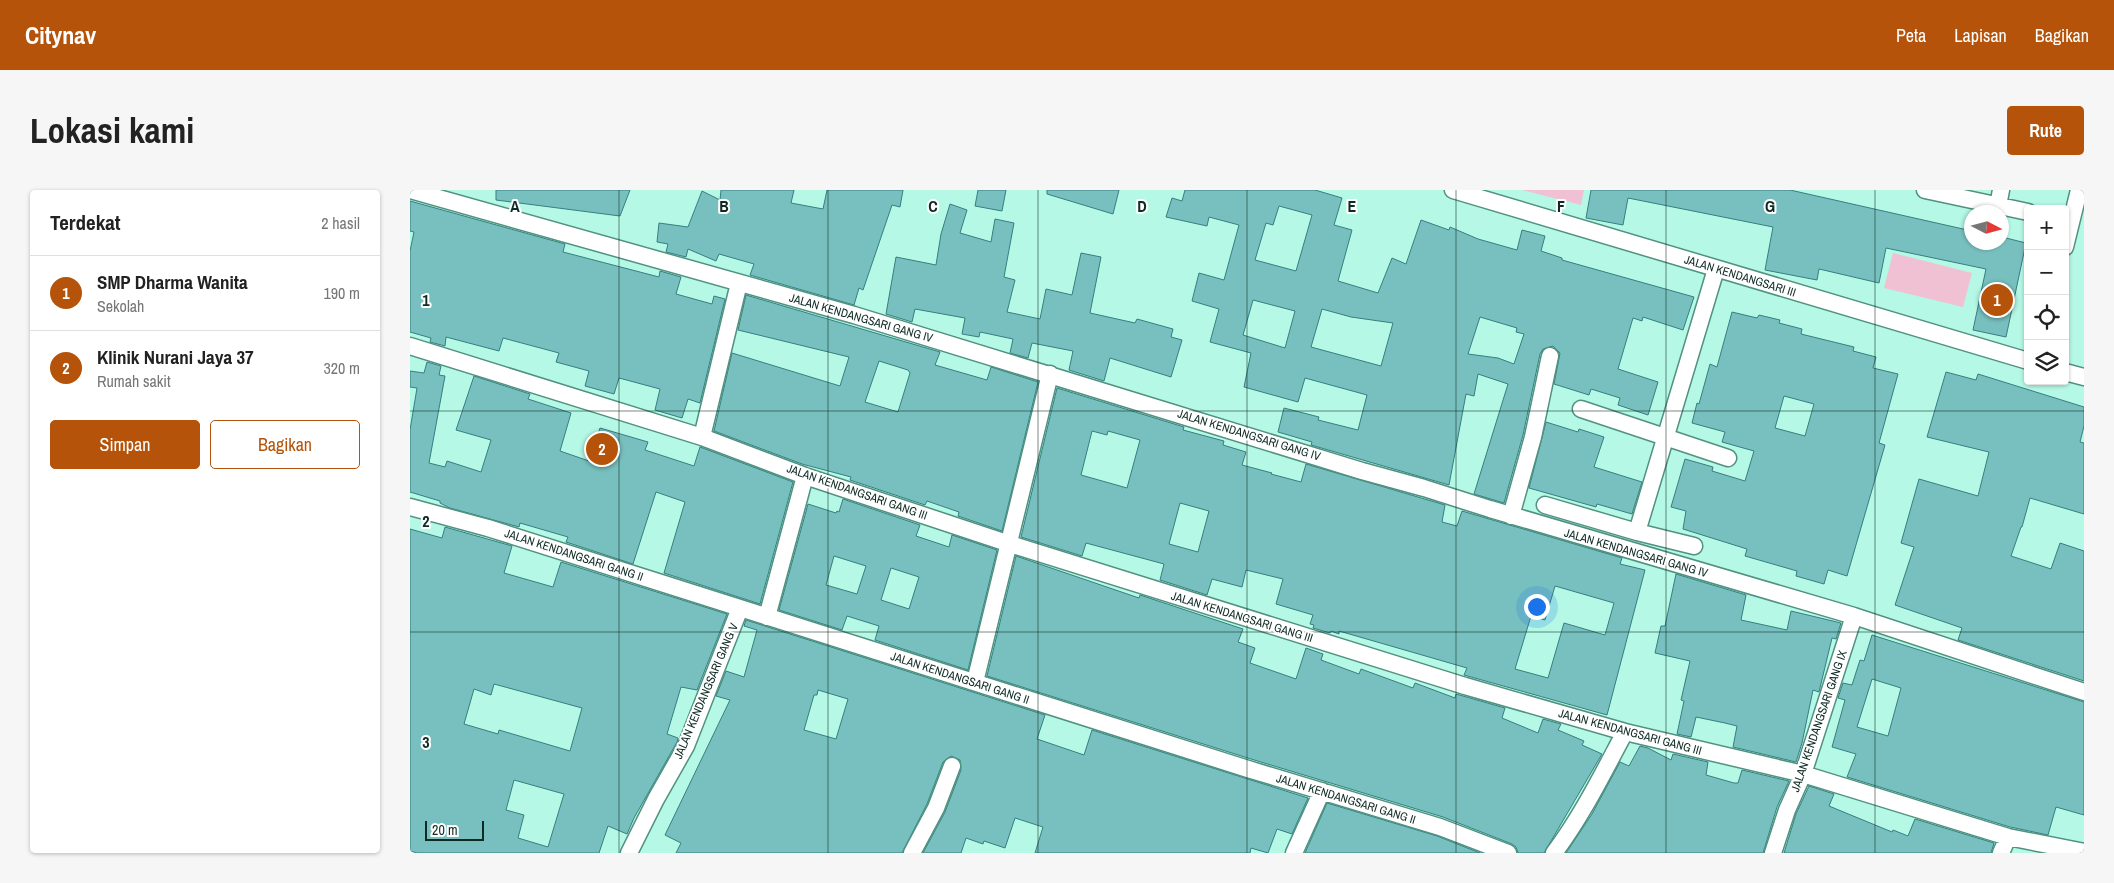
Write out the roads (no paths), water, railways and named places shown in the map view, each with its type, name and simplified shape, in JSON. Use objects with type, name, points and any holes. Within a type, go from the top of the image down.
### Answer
[{"type":"street","name":"JALAN KENDANGSARI GANG IV","points":[[410,190],[854,315],[1511,516],[1854,616],[2084,692]]},
{"type":"street","name":"JALAN KENDANGSARI III","points":[[1453,190],[2024,360]]},
{"type":"street","points":[[1925,190],[2000,198],[2024,210]]},
{"type":"street","points":[[2069,220],[2079,190]]},
{"type":"street","points":[[1637,532],[1716,269]]},
{"type":"street","points":[[702,437],[738,283]]},
{"type":"street","name":"JALAN KENDANGSARI GANG III","points":[[410,346],[702,437],[805,476],[1010,544],[1465,686],[1625,732],[1803,774],[2008,837],[2084,852]]},
{"type":"street","points":[[1511,516],[1533,437],[1550,356]]},
{"type":"street","points":[[2069,373],[2084,377]]},
{"type":"street","points":[[975,682],[1050,374]]},
{"type":"street","points":[[1581,409],[1665,439],[1728,458]]},
{"type":"street","points":[[767,617],[805,476]]},
{"type":"street","points":[[1545,505],[1637,532],[1694,546]]},
{"type":"street","name":"JALAN KENDANGSARI GANG II","points":[[410,507],[488,528],[1440,827],[1508,853]]},
{"type":"street","name":"JALAN KENDANGSARI GANG V","points":[[629,853],[656,799],[686,746],[740,608]]},
{"type":"street","name":"JALAN KENDANGSARI GANG IX","points":[[1773,853],[1786,810],[1803,774],[1854,616]]},
{"type":"street","points":[[1554,853],[1566,837],[1600,780],[1625,732]]},
{"type":"street","points":[[912,853],[936,808],[952,766]]},
{"type":"street","points":[[1294,853],[1322,791]]},
{"type":"street","points":[[2001,853],[2008,837]]},
{"type":"place","name":"SMP Dharma Wanita","points":[[1997,300]]},
{"type":"place","name":"Klinik Nurani Jaya 37","points":[[602,449]]}]
